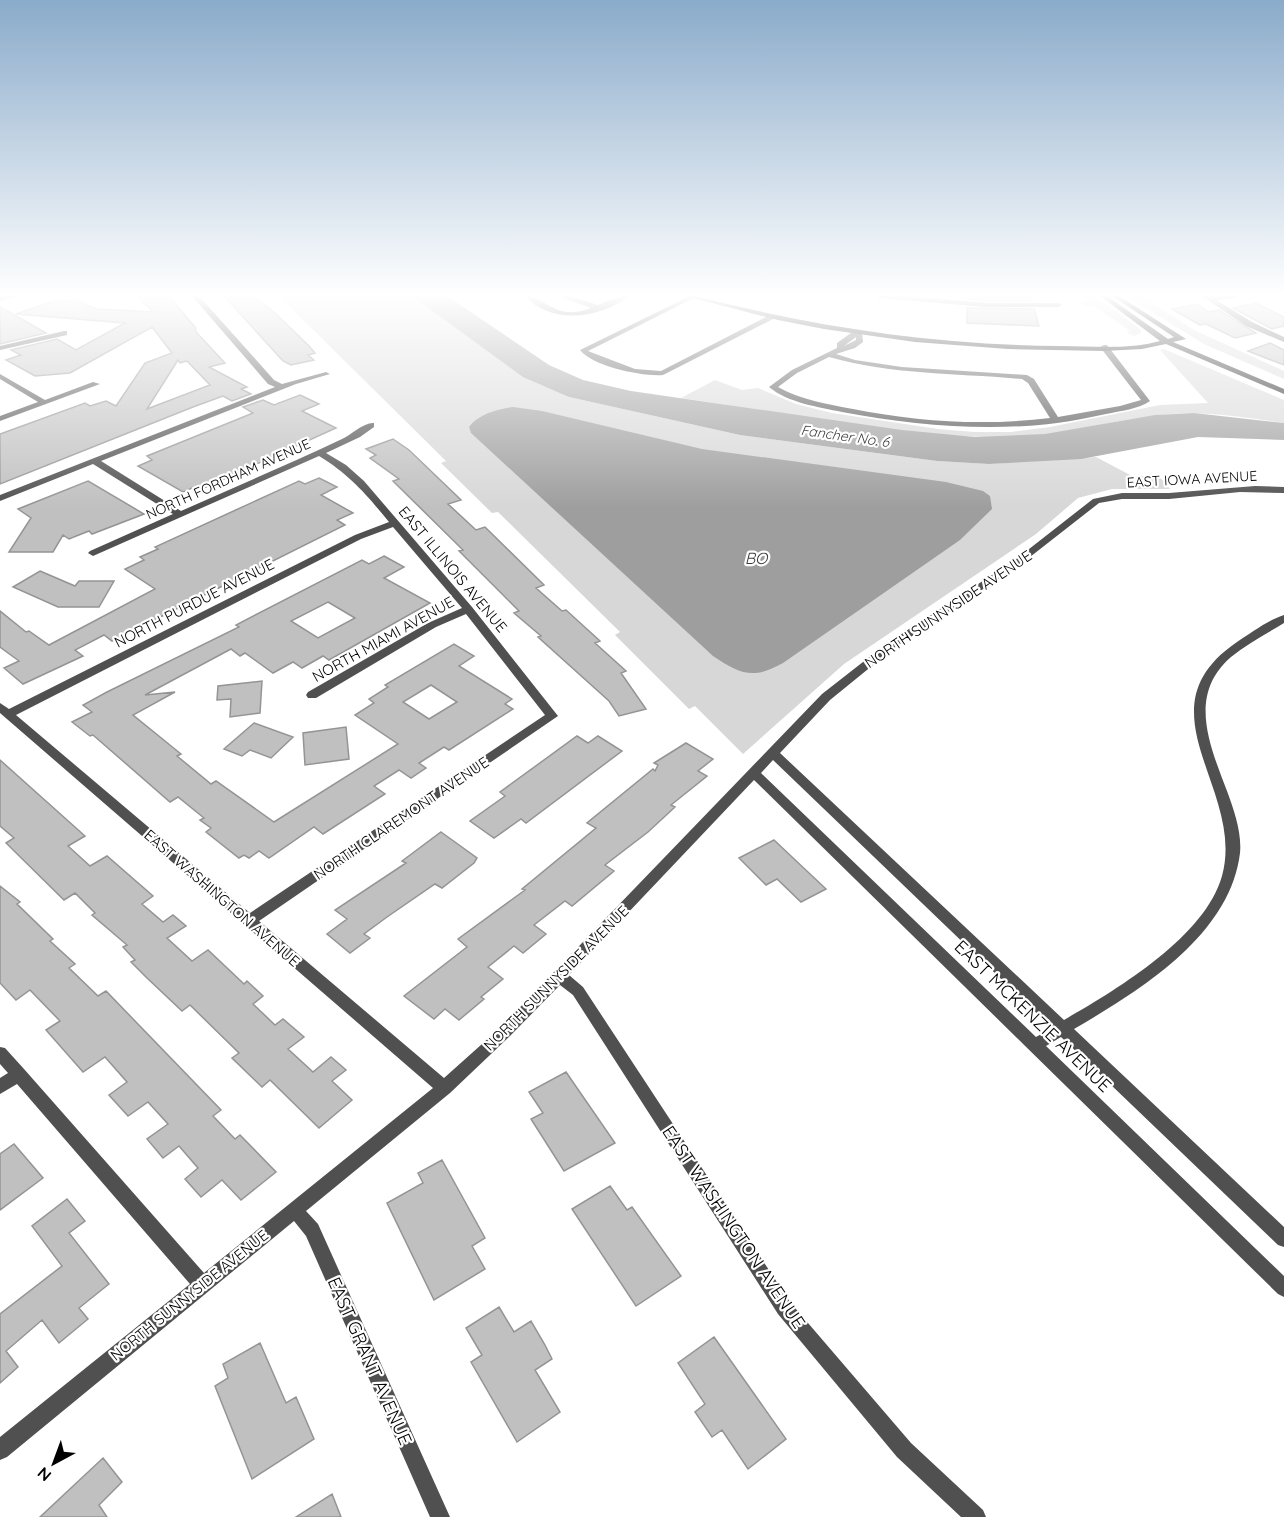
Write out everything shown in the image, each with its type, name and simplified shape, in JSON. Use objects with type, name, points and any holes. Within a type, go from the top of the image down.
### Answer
[{"type":"street","points":[[258,367],[271,382],[280,386]]},
{"type":"street","points":[[620,367],[636,373],[652,375],[675,367]]},
{"type":"street","points":[[809,367],[773,387],[826,405],[931,423],[987,427],[1056,421],[1146,401],[1119,367]]},
{"type":"street","points":[[898,367],[1024,377],[1031,381],[1056,421]]},
{"type":"street","points":[[1225,367],[1284,393]]},
{"type":"street","points":[[1244,367],[1284,385]]},
{"type":"street","points":[[0,498],[280,386],[326,374]]},
{"type":"street","points":[[0,376],[45,403]]},
{"type":"street","points":[[0,419],[96,384]]},
{"type":"street","name":"NORTH FORDHAM AVENUE","points":[[93,554],[320,453],[357,435],[371,425]]},
{"type":"street","name":"EAST ILLINOIS AVENUE","points":[[320,453],[343,467],[361,483],[468,609],[552,716]]},
{"type":"street","points":[[94,461],[180,514]]},
{"type":"street","name":"EAST IOWA AVENUE","points":[[1102,499],[1255,488],[1284,490]]},
{"type":"street","name":"NORTH SUNNYSIDE AVENUE","points":[[0,1450],[444,1088],[559,976],[826,697],[890,646],[1018,562],[1090,505],[1102,499]]},
{"type":"street","name":"NORTH PURDUE AVENUE","points":[[4,711],[348,542],[394,523]]},
{"type":"street","name":"NORTH MIAMI AVENUE","points":[[312,695],[432,626],[468,609]]},
{"type":"street","points":[[1035,1045],[1118,996],[1164,962],[1191,935],[1228,877],[1236,846],[1232,818],[1204,744],[1199,715],[1201,692],[1210,673],[1226,656],[1284,618]]},
{"type":"street","name":"EAST WASHINGTON AVENUE","points":[[4,711],[444,1088]]},
{"type":"street","name":"NORTH CLAREMONT AVENUE","points":[[249,921],[552,716]]},
{"type":"street","name":"EAST MCKENZIE AVENUE","points":[[772,752],[1284,1239]]},
{"type":"street","name":"EAST MCKENZIE AVENUE","points":[[754,773],[1284,1288]]},
{"type":"street","name":"EAST WASHINGTON AVENUE","points":[[559,976],[578,991],[784,1308],[904,1450],[976,1517]]},
{"type":"street","points":[[0,1053],[202,1285]]},
{"type":"street","points":[[0,1087],[19,1074]]},
{"type":"street","name":"EAST GRANT AVENUE","points":[[294,1209],[312,1230],[440,1517]]},
{"type":"shaded area","points":[[351,367],[522,367],[569,397],[740,435],[937,461],[990,464],[1096,457],[1134,477],[1157,474],[1170,489],[1112,489],[1078,498],[1036,534],[844,664],[743,754],[695,706],[689,709],[615,635],[620,632],[498,512],[492,513],[441,463],[446,461]]},
{"type":"shaded area","points":[[1175,367],[1206,367],[1284,400],[1284,423],[1186,413],[1027,436],[968,436],[845,424],[681,398],[715,380],[742,390],[758,388],[796,404],[832,413],[938,429],[974,432],[1011,432],[1050,427],[1160,405],[1208,403]]},
{"type":"shaded area","points":[[1256,367],[1275,367],[1284,371],[1284,379]]},
{"type":"water","name":"Fancher No. 6","points":[[509,367],[553,367],[583,380],[631,391],[902,430],[975,437],[1045,434],[1155,415],[1194,413],[1284,423],[1284,440],[1198,437],[1081,459],[989,464],[937,461],[740,435],[569,397],[523,377]]},
{"type":"water","name":"BO","points":[[513,407],[542,411],[702,449],[946,482],[983,491],[990,496],[992,509],[960,540],[783,663],[763,672],[747,673],[713,656],[471,433],[469,427],[483,415]]},
{"type":"building","points":[[18,367],[81,367],[70,373],[35,376]]},
{"type":"building","points":[[142,367],[174,367],[147,409],[210,385],[193,367],[210,367],[247,387],[241,389],[251,394],[232,401],[223,396],[0,484],[0,434],[85,403],[90,406],[106,401],[116,406]]},
{"type":"building","points":[[300,395],[319,404],[302,411],[336,428],[204,488],[199,485],[183,492],[138,466],[152,460],[147,456],[253,413],[243,407],[263,400],[274,405]]},
{"type":"building","points":[[393,439],[409,450],[461,500],[448,504],[476,530],[485,527],[544,585],[536,588],[562,611],[566,610],[600,641],[595,643],[626,671],[621,673],[646,709],[619,716],[609,701],[514,613],[519,611],[459,551],[463,550],[393,481],[399,479],[370,458],[376,455],[366,449]]},
{"type":"building","points":[[319,478],[337,487],[321,495],[353,513],[337,520],[345,525],[112,641],[104,635],[75,650],[83,656],[23,684],[4,668],[19,661],[0,647],[0,611],[26,632],[29,631],[49,645],[155,589],[125,569],[144,560],[140,557],[158,549],[155,547],[299,481],[305,484]]},
{"type":"building","points":[[88,481],[144,514],[92,534],[89,531],[69,539],[63,535],[53,552],[9,552],[31,518],[18,509]]},
{"type":"building","points":[[384,556],[404,567],[384,578],[430,603],[329,660],[323,656],[302,668],[293,662],[273,673],[245,653],[240,656],[231,649],[145,695],[175,692],[133,715],[181,754],[177,756],[211,784],[216,781],[274,822],[398,744],[355,715],[374,703],[369,699],[388,687],[385,685],[454,644],[474,656],[459,666],[512,699],[505,704],[513,709],[449,750],[444,747],[419,763],[426,768],[411,778],[399,770],[374,786],[385,794],[323,834],[314,827],[269,858],[259,851],[249,858],[244,855],[239,858],[206,832],[211,828],[200,820],[204,818],[178,797],[170,802],[93,735],[90,736],[72,722],[92,712],[83,705],[107,692],[239,627],[236,625],[362,560],[369,564]],"holes":[[[328,602],[355,618],[318,638],[291,621]],[[431,685],[457,702],[429,719],[403,702]]]},
{"type":"building","points":[[40,571],[75,586],[79,581],[114,581],[99,607],[58,607],[13,587]]},
{"type":"building","points":[[262,681],[260,713],[230,717],[231,699],[217,700],[218,686]]},
{"type":"building","points":[[254,723],[293,737],[271,758],[250,750],[242,756],[224,749]]},
{"type":"building","points":[[346,727],[349,759],[305,765],[303,733]]},
{"type":"building","points":[[577,736],[588,743],[598,736],[622,751],[526,823],[521,819],[494,838],[470,821],[505,796],[500,792]]},
{"type":"building","points":[[686,743],[713,759],[698,771],[707,776],[671,805],[675,807],[648,832],[605,865],[614,871],[572,906],[565,901],[534,925],[546,934],[523,953],[514,946],[488,967],[503,979],[481,997],[484,999],[459,1020],[445,1009],[434,1019],[404,996],[467,947],[458,939],[525,890],[522,889],[596,828],[587,823],[653,769],[655,771],[658,765],[654,763]]},
{"type":"building","points":[[0,760],[85,836],[68,846],[90,866],[107,856],[153,896],[142,904],[163,922],[173,915],[186,926],[167,938],[192,961],[208,950],[244,984],[247,981],[263,996],[253,1004],[275,1025],[283,1019],[304,1037],[288,1049],[313,1072],[331,1057],[346,1070],[332,1081],[352,1100],[319,1128],[270,1080],[262,1087],[232,1058],[239,1053],[190,1005],[182,1011],[147,978],[131,962],[135,960],[123,947],[127,945],[92,915],[95,913],[75,893],[64,900],[6,843],[14,838],[0,826]]},
{"type":"building","points":[[441,832],[477,858],[474,863],[442,888],[435,884],[387,917],[364,934],[370,938],[350,953],[327,934],[347,919],[335,910],[406,863],[402,861]]},
{"type":"building","points":[[774,840],[826,889],[801,902],[777,879],[766,885],[739,858]]},
{"type":"building","points":[[0,886],[20,902],[17,904],[53,939],[50,941],[75,964],[69,968],[98,996],[106,991],[221,1110],[213,1116],[235,1139],[240,1135],[276,1172],[241,1200],[222,1180],[201,1197],[185,1179],[198,1168],[179,1146],[163,1158],[147,1139],[168,1124],[148,1102],[128,1116],[109,1095],[127,1082],[105,1057],[83,1072],[46,1030],[60,1021],[30,990],[16,1000],[0,983]]},
{"type":"building","points":[[566,1072],[615,1143],[564,1171],[531,1119],[543,1113],[529,1092]]},
{"type":"building","points":[[14,1144],[43,1178],[0,1210],[0,1154]]},
{"type":"building","points":[[442,1160],[485,1238],[472,1246],[485,1269],[434,1300],[387,1203],[423,1183],[418,1173]]},
{"type":"building","points":[[610,1186],[627,1210],[632,1207],[681,1276],[636,1306],[572,1209]]},
{"type":"building","points":[[67,1199],[85,1221],[69,1233],[109,1284],[79,1308],[88,1319],[59,1343],[42,1320],[6,1351],[18,1367],[0,1383],[0,1314],[62,1266],[32,1226]]},
{"type":"building","points":[[499,1307],[514,1332],[531,1321],[545,1345],[552,1359],[535,1370],[560,1412],[517,1442],[471,1362],[482,1355],[466,1328]]},
{"type":"building","points":[[714,1337],[786,1439],[748,1469],[722,1430],[712,1437],[695,1412],[705,1404],[678,1363]]},
{"type":"building","points":[[260,1343],[286,1403],[296,1397],[314,1439],[252,1479],[215,1386],[228,1378],[223,1364]]},
{"type":"building","points":[[103,1458],[122,1482],[99,1505],[107,1517],[40,1517]]},
{"type":"building","points":[[332,1494],[341,1517],[296,1517]]}]
